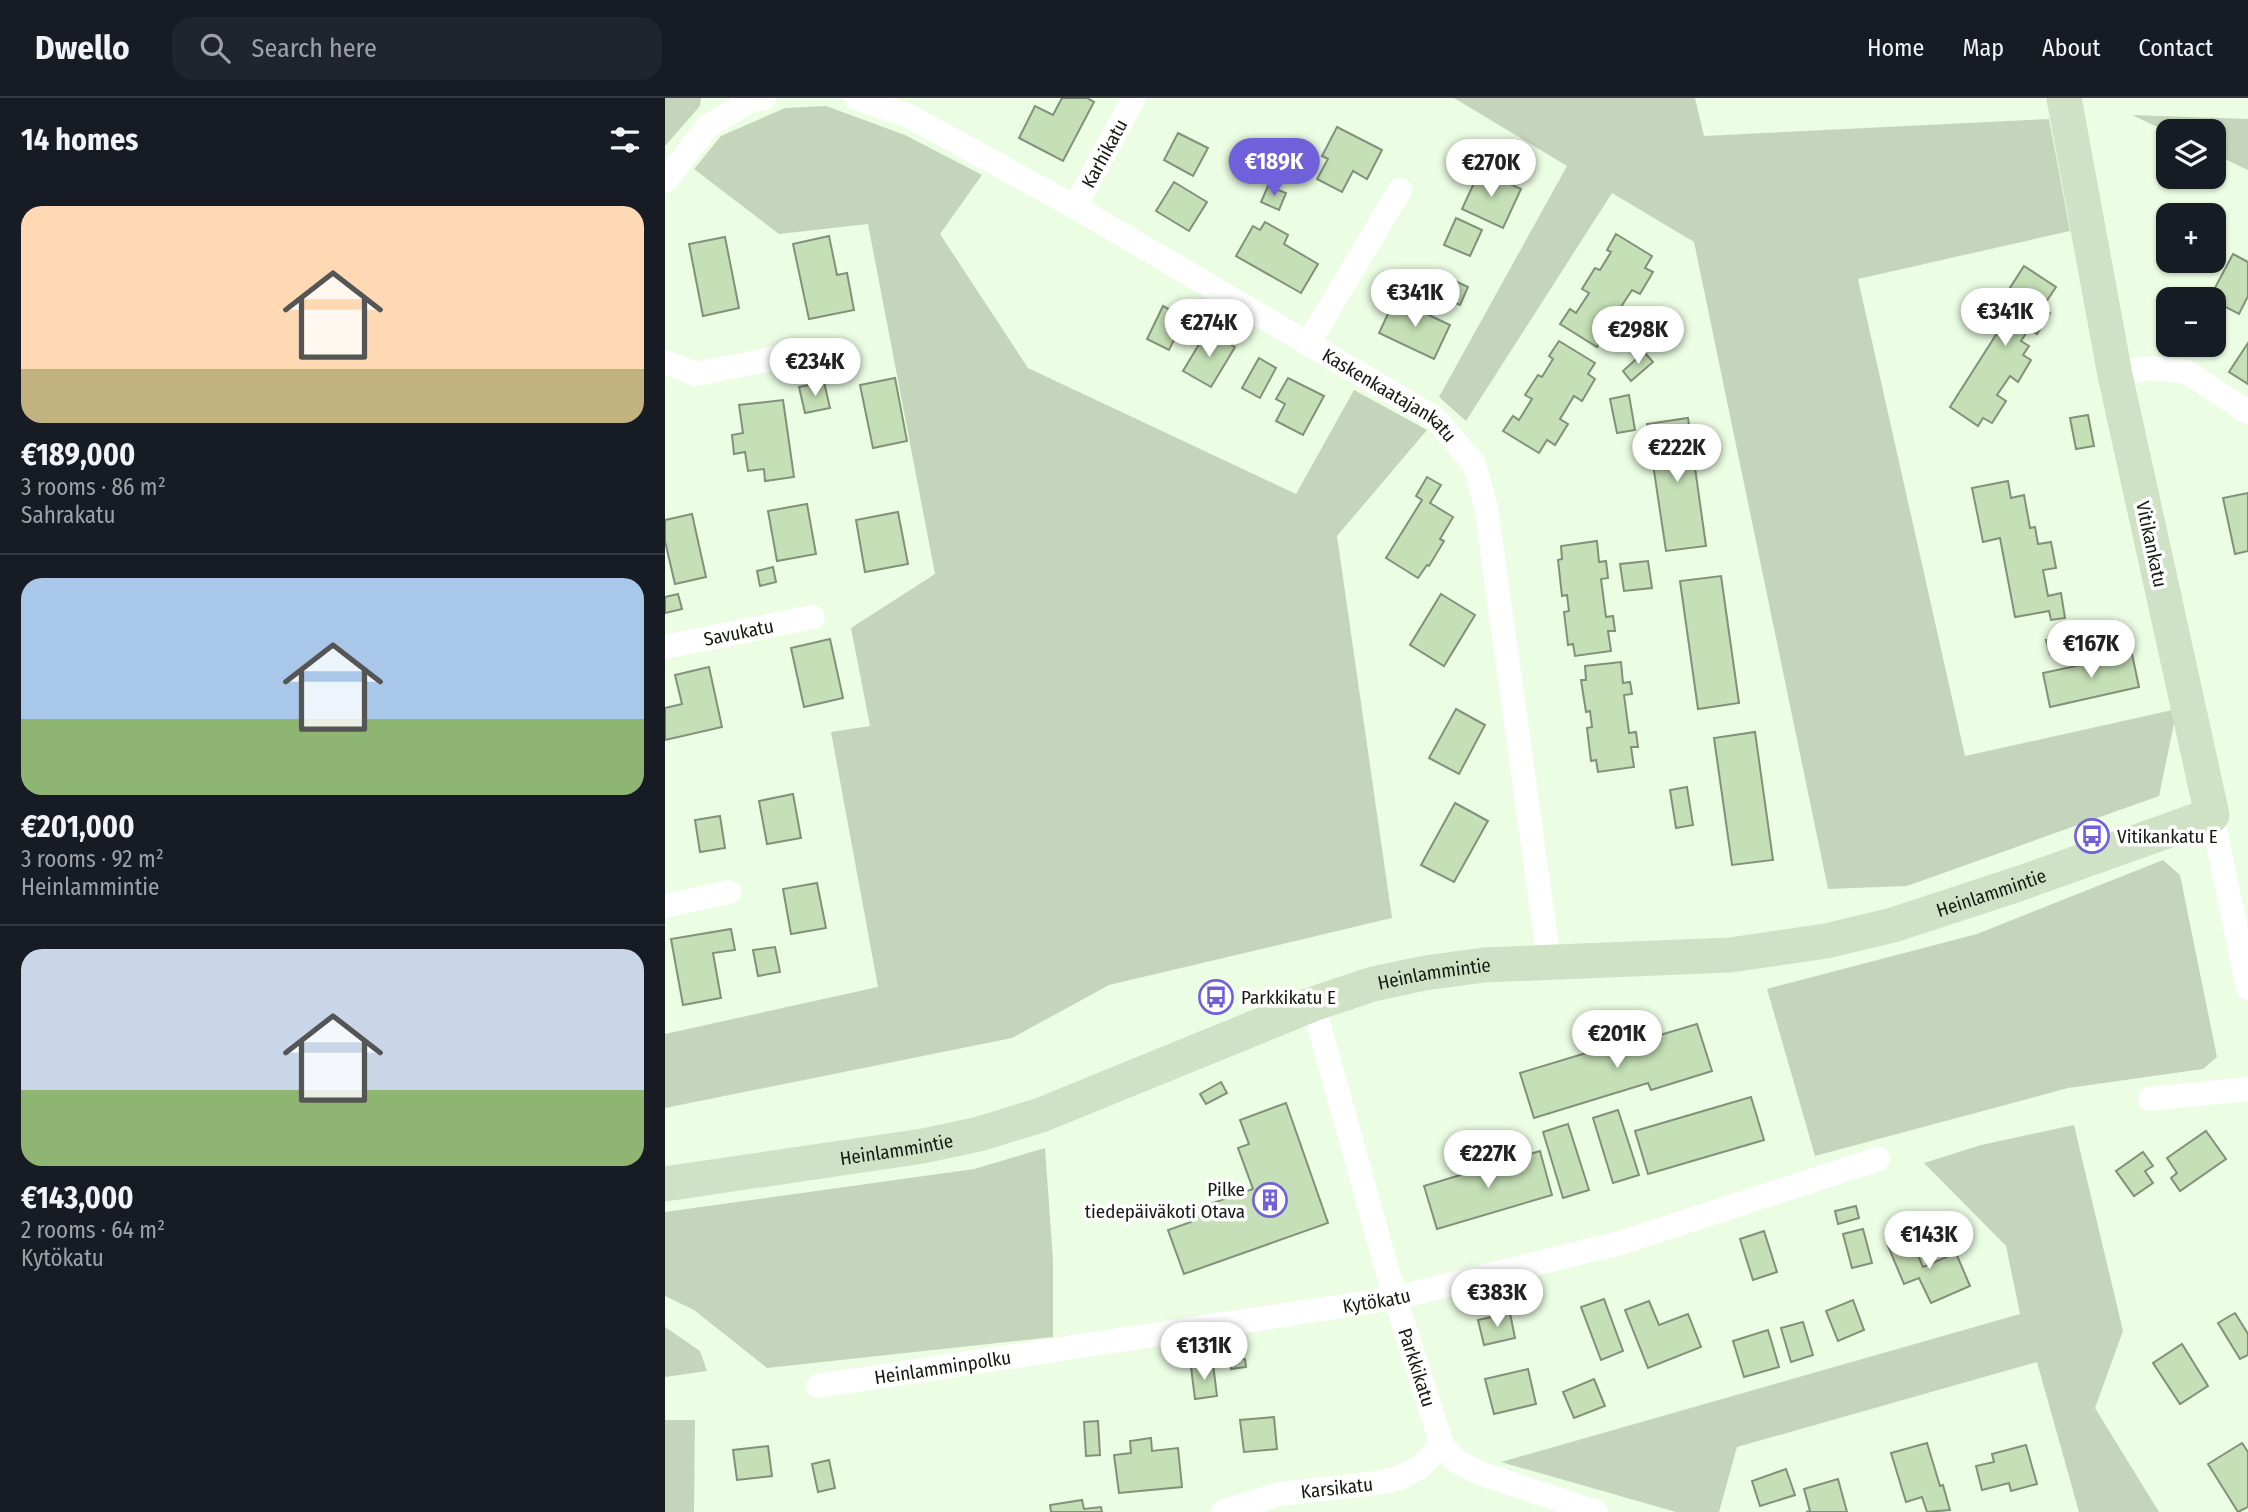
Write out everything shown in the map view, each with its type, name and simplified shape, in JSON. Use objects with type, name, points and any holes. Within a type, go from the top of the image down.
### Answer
[{"type":"street","points":[[665,181],[708,126],[751,102],[764,98]]},
{"type":"street","name":"Kaskenkaatajankatu","points":[[856,98],[909,117],[1075,207],[1435,418],[1474,464],[1486,507],[1549,961]]},
{"type":"street","name":"Karhikatu","points":[[1075,207],[1133,98]]},
{"type":"street","name":"Vitikankatu","points":[[2064,98],[2115,375],[2248,988]]},
{"type":"street","points":[[1308,344],[1400,190]]},
{"type":"street","points":[[665,362],[696,374],[801,353]]},
{"type":"street","points":[[2115,375],[2148,368],[2187,373],[2248,412]]},
{"type":"street","name":"Savukatu","points":[[665,647],[813,617]]},
{"type":"street","name":"Heinlammintie","points":[[665,1184],[923,1146],[979,1134],[1041,1115],[1313,1004],[1373,985],[1425,973],[1484,965],[1549,961],[1730,956],[1826,941],[1893,925],[1968,901],[2212,815]]},
{"type":"street","points":[[665,906],[729,892]]},
{"type":"street","name":"Parkkikatu","points":[[1313,1004],[1395,1298],[1442,1445]]},
{"type":"street","points":[[2150,1099],[2248,1089]]},
{"type":"street","name":"Kytökatu","points":[[1068,1348],[1395,1298],[1620,1243],[1878,1159]]},
{"type":"street","name":"Heinlamminpolku","points":[[818,1386],[1068,1348]]},
{"type":"street","points":[[1442,1445],[1457,1461],[1479,1473],[1597,1512]]},
{"type":"street","name":"Karsikatu","points":[[1223,1512],[1279,1494],[1399,1478],[1420,1467],[1442,1445]]},
{"type":"green space","points":[[665,98],[701,98],[700,106],[665,146]]},
{"type":"green space","points":[[1454,98],[1695,98],[1704,136],[2049,119],[2070,231],[1858,279],[1965,756],[2177,709],[2159,796],[1907,886],[1828,889],[1694,242],[1612,193],[1466,421],[1439,397],[1567,166]]},
{"type":"green space","points":[[826,106],[905,135],[982,175],[940,234],[1028,368],[1296,494],[1354,390],[1427,430],[1337,536],[1392,918],[1109,985],[1012,1038],[665,1108],[665,1034],[878,987],[831,732],[870,726],[851,628],[935,574],[868,224],[779,234],[694,169],[721,136],[785,108]]},
{"type":"green space","points":[[2132,115],[2248,119],[2248,170],[2226,160],[2226,119],[2156,119],[2156,126]]},
{"type":"green space","points":[[2163,860],[2180,875],[2217,1057],[2203,1069],[2068,1088],[1815,1156],[1767,989],[1977,934]]},
{"type":"green space","points":[[2074,1125],[2123,1331],[2095,1408],[2159,1512],[2079,1512],[2037,1362],[1737,1447],[1719,1512],[1676,1512],[1501,1462],[2020,1314],[2006,1246],[1924,1163],[1981,1145]]},
{"type":"green space","points":[[1045,1148],[1053,1260],[1053,1337],[767,1368],[694,1310],[665,1296],[665,1212],[974,1169]]},
{"type":"green space","points":[[665,1327],[700,1351],[707,1371],[665,1377]]},
{"type":"green space","points":[[665,1420],[695,1420],[694,1512],[665,1512]]},
{"type":"building","points":[[1062,98],[1087,98],[1094,102],[1063,161],[1019,138],[1035,106],[1053,115]]},
{"type":"building","points":[[1337,127],[1382,150],[1367,179],[1353,171],[1342,192],[1317,179],[1328,159],[1322,156]]},
{"type":"building","points":[[1178,133],[1208,148],[1193,176],[1164,160]]},
{"type":"building","points":[[1480,170],[1521,189],[1503,228],[1462,209]]},
{"type":"building","points":[[1174,182],[1207,202],[1189,231],[1156,211]]},
{"type":"building","points":[[1268,186],[1286,193],[1279,210],[1261,202]]},
{"type":"building","points":[[1456,218],[1482,230],[1470,256],[1444,245]]},
{"type":"building","points":[[1265,222],[1288,235],[1284,244],[1318,264],[1301,293],[1236,256],[1253,226],[1260,230]]},
{"type":"building","points":[[1616,234],[1652,256],[1645,268],[1653,272],[1640,294],[1632,290],[1617,313],[1625,317],[1612,338],[1605,333],[1597,347],[1560,324],[1570,309],[1576,313],[1589,293],[1582,289],[1595,268],[1600,270],[1611,252],[1607,250]]},
{"type":"building","points":[[829,236],[837,275],[847,273],[854,310],[809,319],[793,244]]},
{"type":"building","points":[[725,237],[739,308],[703,316],[689,244]]},
{"type":"building","points":[[2233,254],[2248,262],[2248,296],[2239,314],[2226,307],[2226,287],[2215,287],[2223,273],[2226,273]]},
{"type":"building","points":[[2024,266],[2056,287],[2042,308],[2050,313],[2037,334],[2029,329],[2021,341],[2029,346],[2023,355],[2031,360],[2018,382],[2010,376],[1997,395],[2006,401],[1992,423],[1983,418],[1978,426],[1950,407],[1999,330],[1988,322]]},
{"type":"building","points":[[1434,271],[1468,287],[1460,305],[1426,289]]},
{"type":"building","points":[[1395,299],[1450,325],[1434,359],[1379,333]]},
{"type":"building","points":[[1163,306],[1185,318],[1169,350],[1147,339]]},
{"type":"building","points":[[1207,331],[1235,347],[1211,387],[1183,371]]},
{"type":"building","points":[[1559,341],[1595,363],[1588,374],[1595,379],[1582,401],[1574,396],[1560,419],[1568,424],[1555,445],[1547,440],[1539,453],[1503,431],[1513,416],[1519,420],[1532,399],[1525,395],[1538,375],[1542,377],[1553,359],[1549,356]]},
{"type":"building","points":[[2248,343],[2248,384],[2229,372]]},
{"type":"building","points":[[1644,352],[1653,362],[1631,381],[1623,371]]},
{"type":"building","points":[[1259,358],[1276,368],[1260,398],[1242,388]]},
{"type":"building","points":[[895,378],[907,441],[873,448],[860,385]]},
{"type":"building","points":[[1288,378],[1324,396],[1303,435],[1276,421],[1285,404],[1276,399]]},
{"type":"building","points":[[824,382],[830,408],[805,413],[799,387]]},
{"type":"building","points":[[1629,395],[1635,430],[1617,433],[1610,399]]},
{"type":"building","points":[[783,400],[794,477],[765,481],[764,469],[748,471],[745,452],[734,454],[732,435],[743,433],[739,405]]},
{"type":"building","points":[[2088,415],[2094,446],[2076,449],[2070,418]]},
{"type":"building","points":[[1688,418],[1706,546],[1666,551],[1647,424]]},
{"type":"building","points":[[1427,477],[1441,485],[1430,503],[1453,517],[1440,539],[1444,541],[1429,566],[1427,565],[1418,578],[1386,558],[1422,500],[1416,496]]},
{"type":"building","points":[[2008,481],[2011,498],[2024,495],[2030,528],[2035,527],[2038,544],[2051,542],[2056,568],[2043,570],[2048,596],[2061,593],[2065,618],[2051,620],[2049,611],[2015,617],[2000,538],[1983,542],[1972,488]]},
{"type":"building","points":[[2248,493],[2248,551],[2235,554],[2223,498]]},
{"type":"building","points":[[807,504],[816,554],[777,561],[768,511]]},
{"type":"building","points":[[898,512],[908,564],[865,572],[856,520]]},
{"type":"building","points":[[692,514],[706,577],[675,584],[665,541],[665,520]]},
{"type":"building","points":[[1597,541],[1599,562],[1606,561],[1608,578],[1601,579],[1606,617],[1613,616],[1615,631],[1608,631],[1611,651],[1575,656],[1573,644],[1568,645],[1564,612],[1569,611],[1567,595],[1562,596],[1558,560],[1562,559],[1561,546]]},
{"type":"building","points":[[1648,561],[1652,588],[1624,591],[1620,564]]},
{"type":"building","points":[[773,567],[776,582],[760,586],[757,571]]},
{"type":"building","points":[[1721,576],[1739,703],[1698,709],[1680,581]]},
{"type":"building","points":[[678,594],[682,609],[665,613],[665,597]]},
{"type":"building","points":[[1441,594],[1475,615],[1444,666],[1410,645]]},
{"type":"building","points":[[2114,626],[2117,640],[2093,645],[2090,631]]},
{"type":"building","points":[[2071,635],[2074,649],[2050,654],[2046,640]]},
{"type":"building","points":[[830,639],[843,698],[804,707],[791,648]]},
{"type":"building","points":[[2132,654],[2139,687],[2050,707],[2043,673]]},
{"type":"building","points":[[1621,662],[1623,683],[1630,682],[1632,694],[1624,695],[1629,733],[1636,732],[1638,747],[1631,747],[1634,767],[1598,772],[1596,760],[1591,761],[1587,728],[1592,727],[1590,711],[1586,712],[1581,680],[1586,680],[1585,666]]},
{"type":"building","points":[[709,667],[722,727],[665,740],[665,708],[682,704],[675,675]]},
{"type":"building","points":[[1456,709],[1485,725],[1459,774],[1429,758]]},
{"type":"building","points":[[1755,732],[1773,860],[1732,865],[1714,738]]},
{"type":"building","points":[[1687,787],[1693,825],[1676,828],[1670,790]]},
{"type":"building","points":[[793,794],[801,838],[767,844],[759,801]]},
{"type":"building","points":[[1455,803],[1488,821],[1454,882],[1421,865]]},
{"type":"building","points":[[720,816],[725,848],[700,852],[695,820]]},
{"type":"building","points":[[817,883],[826,928],[791,934],[783,889]]},
{"type":"building","points":[[731,929],[735,950],[713,953],[721,998],[683,1005],[671,939]]},
{"type":"building","points":[[775,947],[780,972],[758,976],[753,950]]},
{"type":"building","points":[[1697,1024],[1712,1071],[1651,1090],[1648,1083],[1534,1118],[1520,1073],[1639,1037],[1640,1041]]},
{"type":"building","points":[[1221,1082],[1227,1093],[1206,1104],[1200,1094]]},
{"type":"building","points":[[1751,1097],[1764,1140],[1648,1174],[1635,1131]]},
{"type":"building","name":"Pilke tiedepäiväkoti Otava","points":[[1286,1103],[1328,1223],[1184,1274],[1168,1230],[1191,1222],[1187,1212],[1253,1189],[1238,1148],[1249,1144],[1240,1120]]},
{"type":"building","points":[[1618,1110],[1639,1175],[1613,1183],[1593,1118]]},
{"type":"building","points":[[1568,1124],[1589,1190],[1563,1198],[1543,1132]]},
{"type":"building","points":[[2206,1131],[2226,1159],[2180,1191],[2171,1178],[2177,1173],[2167,1158]]},
{"type":"building","points":[[1540,1151],[1552,1195],[1437,1229],[1424,1186]]},
{"type":"building","points":[[2143,1152],[2153,1166],[2145,1171],[2153,1183],[2134,1196],[2116,1171]]},
{"type":"building","points":[[1856,1206],[1859,1218],[1838,1224],[1835,1211]]},
{"type":"building","points":[[1863,1229],[1872,1263],[1852,1268],[1843,1234]]},
{"type":"building","points":[[1764,1231],[1777,1272],[1753,1280],[1740,1239]]},
{"type":"building","points":[[1910,1237],[1923,1267],[1956,1253],[1970,1286],[1931,1303],[1919,1278],[1904,1284],[1888,1246]]},
{"type":"building","points":[[1604,1299],[1623,1351],[1601,1360],[1581,1307]]},
{"type":"building","points":[[1853,1300],[1864,1330],[1838,1341],[1826,1311]]},
{"type":"building","points":[[1649,1301],[1659,1325],[1688,1314],[1701,1347],[1648,1368],[1625,1310]]},
{"type":"building","points":[[1510,1313],[1515,1338],[1484,1345],[1478,1320]]},
{"type":"building","points":[[2235,1313],[2248,1334],[2248,1355],[2240,1359],[2218,1323]]},
{"type":"building","points":[[1803,1322],[1813,1355],[1791,1362],[1781,1328]]},
{"type":"building","points":[[1768,1330],[1779,1367],[1744,1377],[1733,1341]]},
{"type":"building","points":[[2182,1344],[2208,1386],[2180,1404],[2153,1363]]},
{"type":"building","points":[[1245,1359],[1246,1367],[1231,1369],[1231,1360]]},
{"type":"building","points":[[1213,1364],[1217,1396],[1195,1399],[1191,1367]]},
{"type":"building","points":[[1528,1369],[1536,1404],[1494,1414],[1485,1379]]},
{"type":"building","points":[[1594,1379],[1605,1406],[1574,1418],[1563,1392]]},
{"type":"building","points":[[1274,1417],[1277,1449],[1244,1452],[1240,1420]]},
{"type":"building","points":[[1098,1421],[1100,1455],[1086,1456],[1084,1422]]},
{"type":"building","points":[[1151,1438],[1152,1451],[1178,1448],[1182,1487],[1119,1493],[1114,1455],[1131,1453],[1130,1441]]},
{"type":"building","points":[[1927,1443],[1950,1510],[1927,1512],[1922,1497],[1906,1502],[1891,1453]]},
{"type":"building","points":[[2242,1443],[2248,1452],[2248,1507],[2238,1512],[2208,1464]]},
{"type":"building","points":[[2026,1445],[2037,1484],[2011,1491],[2009,1483],[1982,1490],[1976,1466],[1994,1462],[1992,1454]]},
{"type":"building","points":[[768,1446],[772,1476],[737,1480],[733,1450]]},
{"type":"building","points":[[829,1460],[835,1488],[818,1492],[812,1464]]},
{"type":"building","points":[[1786,1469],[1795,1495],[1760,1506],[1752,1481]]},
{"type":"building","points":[[1838,1479],[1847,1512],[1806,1512],[1810,1511],[1804,1489]]},
{"type":"building","points":[[1082,1500],[1084,1509],[1101,1507],[1102,1512],[1051,1512],[1050,1505]]},
{"type":"place","name":"Vitikankatu E","points":[[2092,836]]},
{"type":"place","name":"Parkkikatu E","points":[[1216,997]]},
{"type":"place","name":"Pilke tiedepäiväkoti Otava","points":[[1270,1200]]}]
